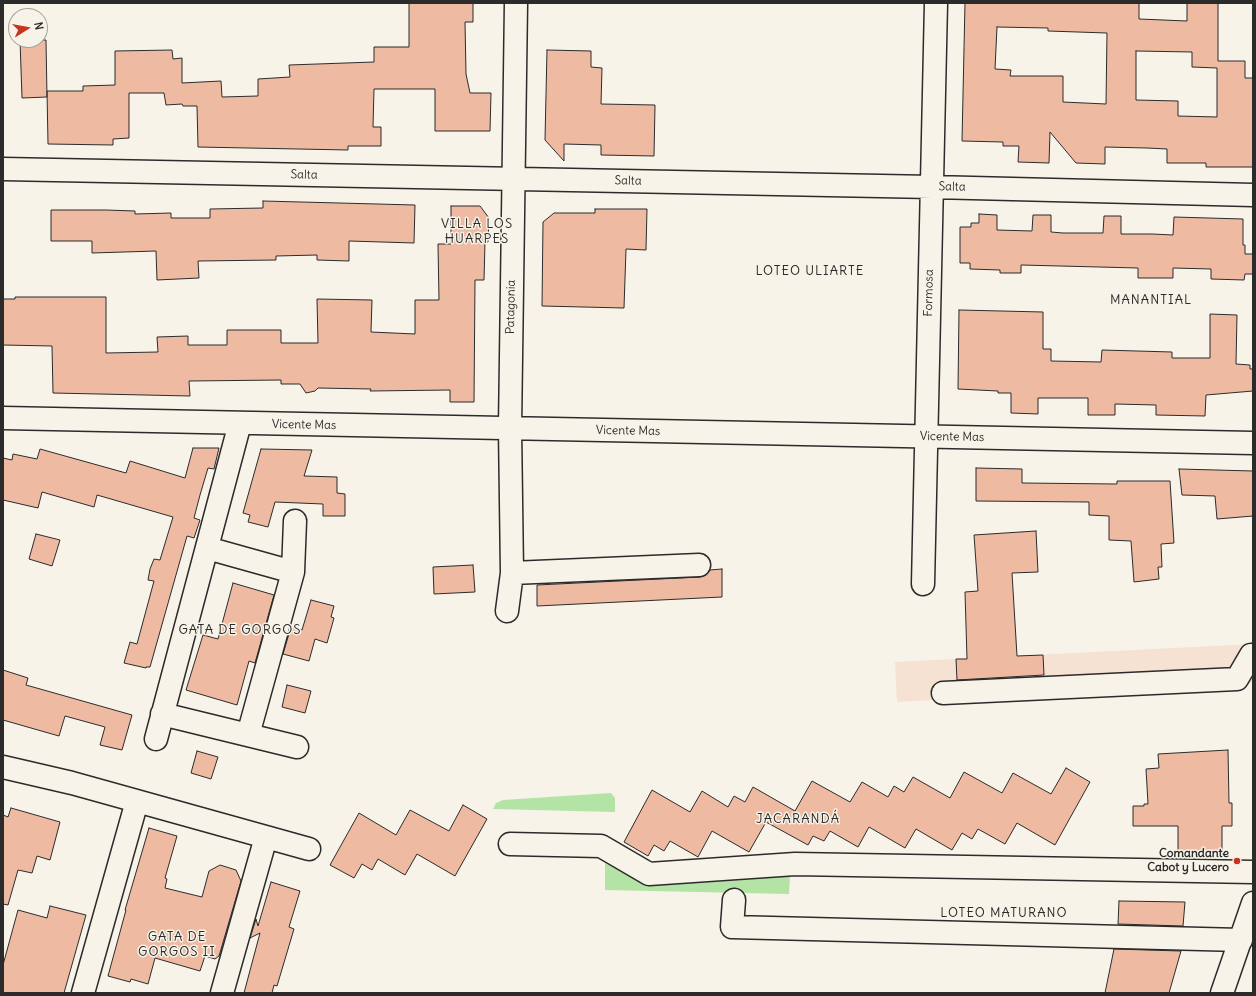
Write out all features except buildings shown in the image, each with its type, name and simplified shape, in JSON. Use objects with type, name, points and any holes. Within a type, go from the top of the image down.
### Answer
[{"type":"street","name":"Patagonia","points":[[507,611],[512,574],[510,428],[516,3]]},
{"type":"street","name":"Formosa","points":[[923,584],[936,3]]},
{"type":"street","name":"Salta","points":[[3,169],[1253,194]]},
{"type":"street","name":"Vicente Mas","points":[[3,418],[1253,443]]},
{"type":"street","points":[[156,739],[240,423]]},
{"type":"street","points":[[248,735],[292,572],[295,521]]},
{"type":"street","points":[[207,548],[292,572]]},
{"type":"street","points":[[512,574],[699,565]]},
{"type":"street","points":[[943,693],[1237,679],[1251,655],[1253,655]]},
{"type":"street","points":[[162,714],[297,747]]},
{"type":"street","points":[[3,767],[72,782],[308,849]]},
{"type":"street","points":[[83,993],[137,801]]},
{"type":"street","points":[[222,993],[266,837]]},
{"type":"street","points":[[510,844],[600,846],[649,874],[794,864],[1253,872]]},
{"type":"street","points":[[734,900],[732,927],[1241,940]]},
{"type":"street","points":[[1222,993],[1252,911]]},
{"type":"shaded area","points":[[1253,644],[1253,683],[897,702],[895,662]]},
{"type":"green space","points":[[611,793],[615,798],[615,812],[493,809],[496,803],[503,800]]},
{"type":"green space","points":[[605,863],[648,886],[742,880],[790,875],[789,894],[605,890]]},
{"type":"place","name":"Comandante Cabot y Lucero","points":[[1237,861]]},
{"type":"district","name":"VILLA LOS HUARPES","points":[[477,232]]},
{"type":"district","name":"LOTEO ULIARTE","points":[[810,271]]},
{"type":"district","name":"MANANTIAL","points":[[1151,300]]},
{"type":"district","name":"GATA DE GORGOS","points":[[240,630]]},
{"type":"district","name":"JACARANDÁ","points":[[798,819]]},
{"type":"district","name":"LOTEO MATURANO","points":[[1004,913]]},
{"type":"district","name":"GATA DE GORGOS II","points":[[177,944]]}]
